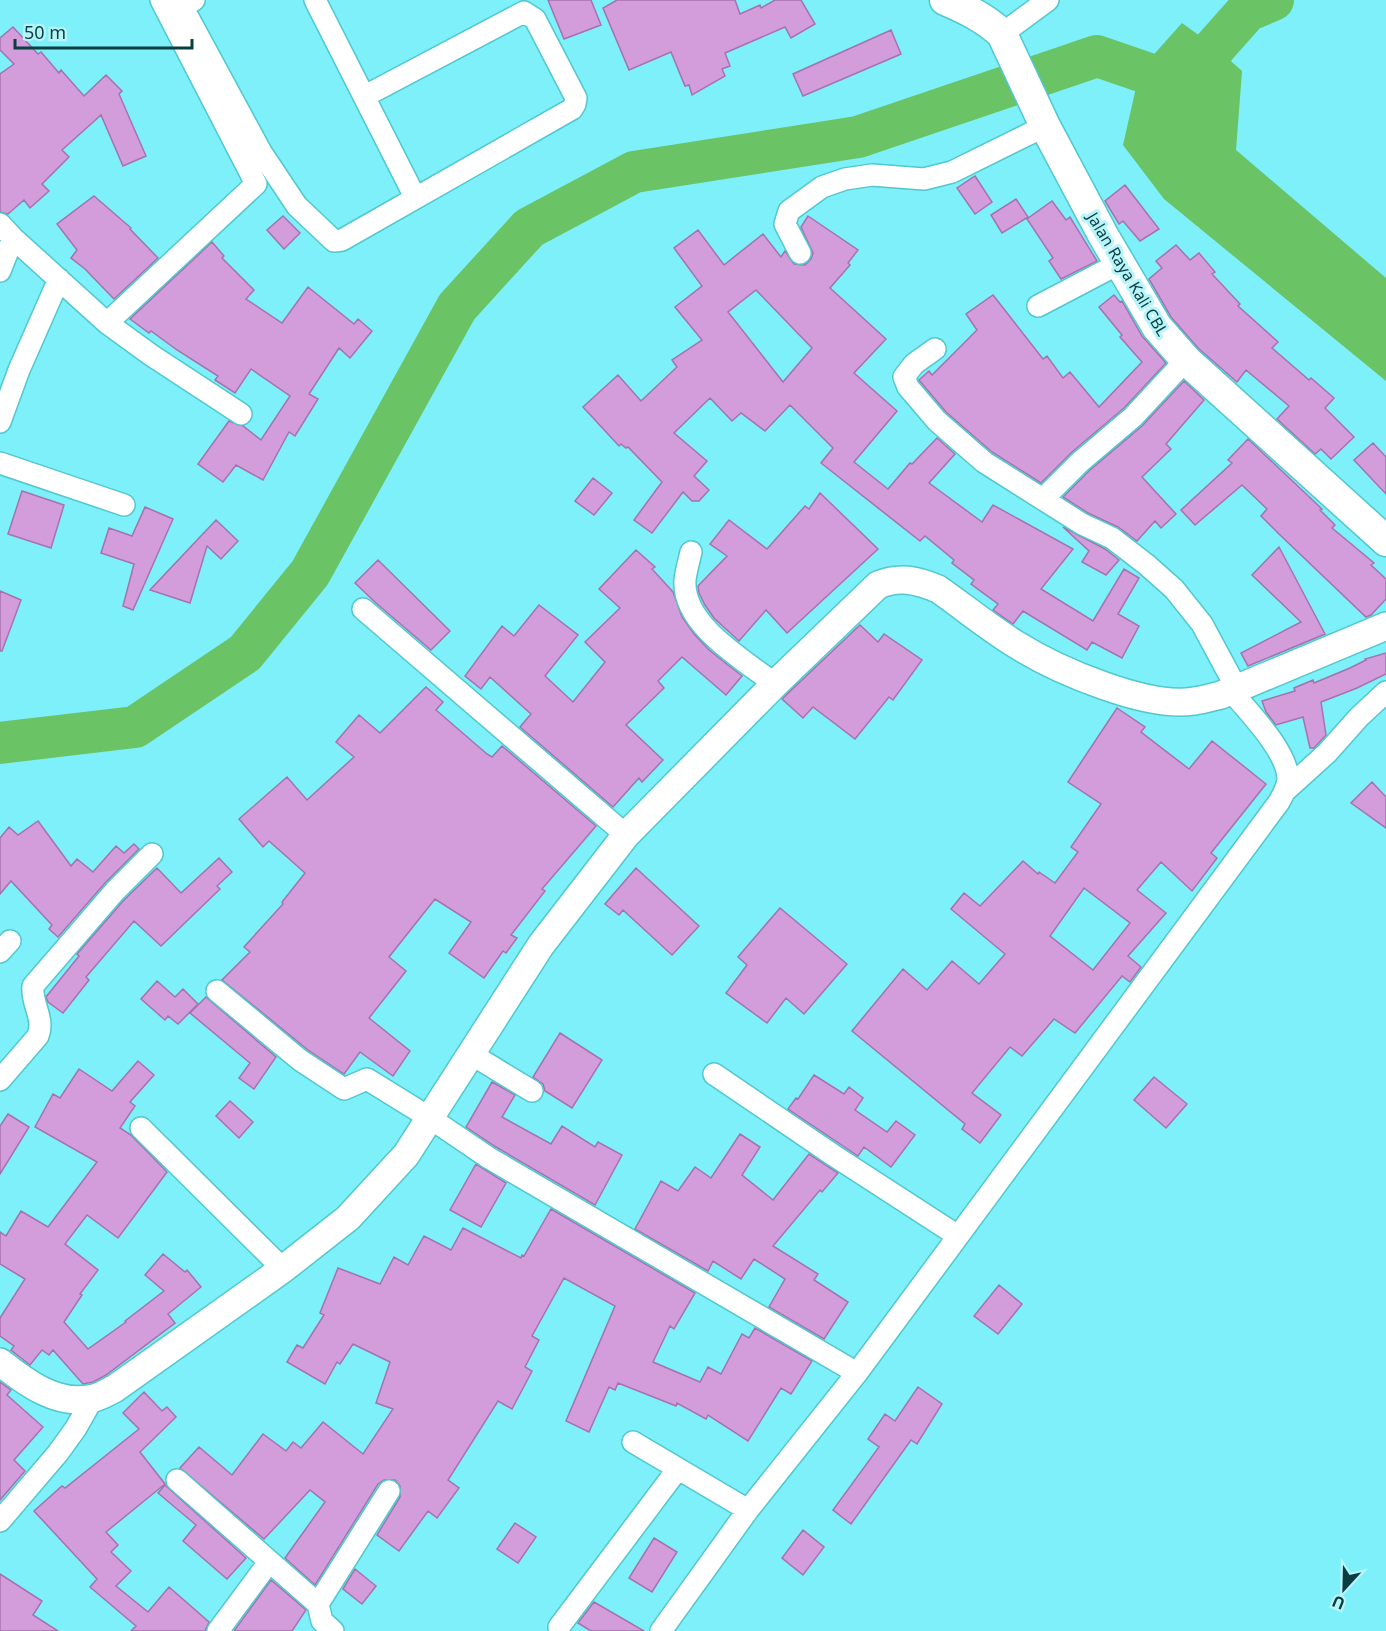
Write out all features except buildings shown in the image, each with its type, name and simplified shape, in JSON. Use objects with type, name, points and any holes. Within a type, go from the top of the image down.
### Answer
[{"type":"main road","name":"Jalan Raya Kali CBL","points":[[945,0],[992,24],[1004,37],[1045,126],[1157,327],[1186,360],[1386,541]]},
{"type":"street","points":[[107,323],[156,280],[256,184],[161,0]]},
{"type":"street","points":[[194,0],[182,6],[261,152],[297,206],[334,241],[342,240],[572,109],[576,98],[535,19],[531,14],[524,12],[364,96]]},
{"type":"street","points":[[1004,37],[1048,0]]},
{"type":"street","points":[[324,3],[364,96],[415,197]]},
{"type":"street","points":[[800,253],[785,224],[785,219],[789,211],[822,187],[845,179],[872,176],[924,179],[952,172],[1045,126]]},
{"type":"street","points":[[6,231],[107,323],[241,414]]},
{"type":"street","points":[[0,271],[6,231]]},
{"type":"street","points":[[1038,306],[1120,263]]},
{"type":"street","points":[[0,422],[19,370],[59,279]]},
{"type":"street","points":[[935,349],[907,372],[905,381],[908,387],[937,421],[984,462],[1082,524],[1112,538],[1148,565],[1174,589],[1202,624],[1234,690],[1281,754],[1287,774],[1285,791]]},
{"type":"street","points":[[1044,498],[1080,462],[1133,417],[1186,360]]},
{"type":"street","points":[[0,463],[124,504]]},
{"type":"street","points":[[691,552],[685,582],[694,614],[701,624],[726,646],[775,684]]},
{"type":"street","points":[[0,1362],[24,1381],[53,1396],[74,1400],[93,1398],[114,1389],[283,1269],[348,1218],[406,1155],[541,945],[626,835],[775,684],[878,585],[890,580],[906,579],[924,582],[938,589],[1018,646],[1104,685],[1157,701],[1194,701],[1234,690],[1386,626]]},
{"type":"street","points":[[363,609],[626,835]]},
{"type":"street","points":[[661,1631],[748,1510],[857,1373],[1285,791],[1327,753],[1359,717],[1386,692]]},
{"type":"street","points":[[0,1080],[40,1031],[41,1024],[32,989],[36,982],[115,891],[152,854]]},
{"type":"street","points":[[217,991],[300,1060],[344,1089],[367,1079],[489,1158],[857,1373]]},
{"type":"street","points":[[471,1054],[532,1091]]},
{"type":"street","points":[[714,1074],[958,1236]]},
{"type":"street","points":[[141,1128],[283,1269]]},
{"type":"street","points":[[0,1521],[58,1453],[93,1398]]},
{"type":"street","points":[[633,1442],[748,1510]]},
{"type":"street","points":[[559,1628],[677,1470]]},
{"type":"street","points":[[177,1480],[318,1604],[322,1621],[333,1631]]},
{"type":"street","points":[[318,1604],[389,1491]]},
{"type":"street","points":[[218,1631],[269,1562]]},
{"type":"shaded area","points":[[1182,23],[1215,47],[1242,71],[1236,150],[1386,278],[1386,381],[1164,199],[1123,145],[1140,70]]},
{"type":"waterway","points":[[1186,96],[1215,47],[1247,11],[1273,0]]},
{"type":"waterway","points":[[0,743],[135,727],[245,653],[310,573],[457,307],[529,228],[634,172],[858,137],[1097,56],[1164,79],[1186,95]]}]
